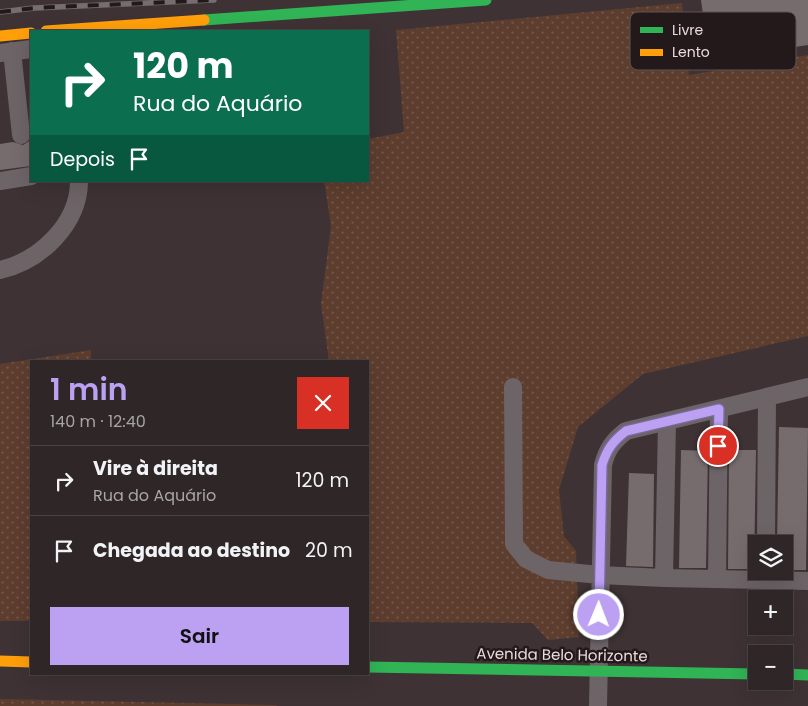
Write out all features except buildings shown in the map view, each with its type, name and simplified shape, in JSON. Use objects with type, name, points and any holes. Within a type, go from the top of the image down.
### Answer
[{"type":"street","points":[[75,30],[486,0]]},
{"type":"street","points":[[0,36],[30,33]]},
{"type":"street","points":[[21,135],[6,52],[30,49]]},
{"type":"street","points":[[0,180],[30,176]]},
{"type":"street","points":[[0,270],[24,262],[58,234],[73,214],[79,182]]},
{"type":"street","points":[[513,387],[514,544],[526,559],[548,570],[600,575],[717,579],[748,577]]},
{"type":"street","points":[[598,706],[602,465],[606,451],[626,431],[808,387]]},
{"type":"street","points":[[766,535],[767,397]]},
{"type":"street","points":[[717,579],[719,409]]},
{"type":"street","points":[[664,578],[667,421]]},
{"type":"street","points":[[793,579],[808,581]]},
{"type":"street","name":"Avenida Belo Horizonte","points":[[369,667],[599,659],[748,673]]},
{"type":"street","points":[[0,661],[30,662]]},
{"type":"street","points":[[793,674],[808,675]]},
{"type":"shaded area","points":[[682,3],[683,12],[630,12],[630,70],[689,70],[689,75],[719,70],[796,70],[796,57],[808,55],[808,336],[643,374],[578,427],[559,490],[564,536],[576,551],[579,637],[548,640],[532,623],[369,622],[369,360],[329,360],[321,304],[331,226],[324,182],[369,182],[369,139],[404,132],[396,30]]},
{"type":"shaded area","points":[[91,350],[91,360],[30,360],[30,621],[0,621],[0,364]]},
{"type":"shaded area","points":[[0,699],[277,705],[277,706],[0,706]]},
{"type":"railway","points":[[0,12],[34,8],[214,0]]},
{"type":"traffic: fast","points":[[204,20],[486,0]]},
{"type":"traffic: fast","points":[[369,667],[748,674]]},
{"type":"traffic: fast","points":[[793,674],[808,675]]},
{"type":"traffic: slow","points":[[60,30],[204,20]]},
{"type":"traffic: slow","points":[[0,36],[30,33]]},
{"type":"traffic: slow","points":[[0,661],[30,662]]},
{"type":"route","points":[[599,615],[602,465],[606,451],[626,431],[719,409],[718,446]]}]
